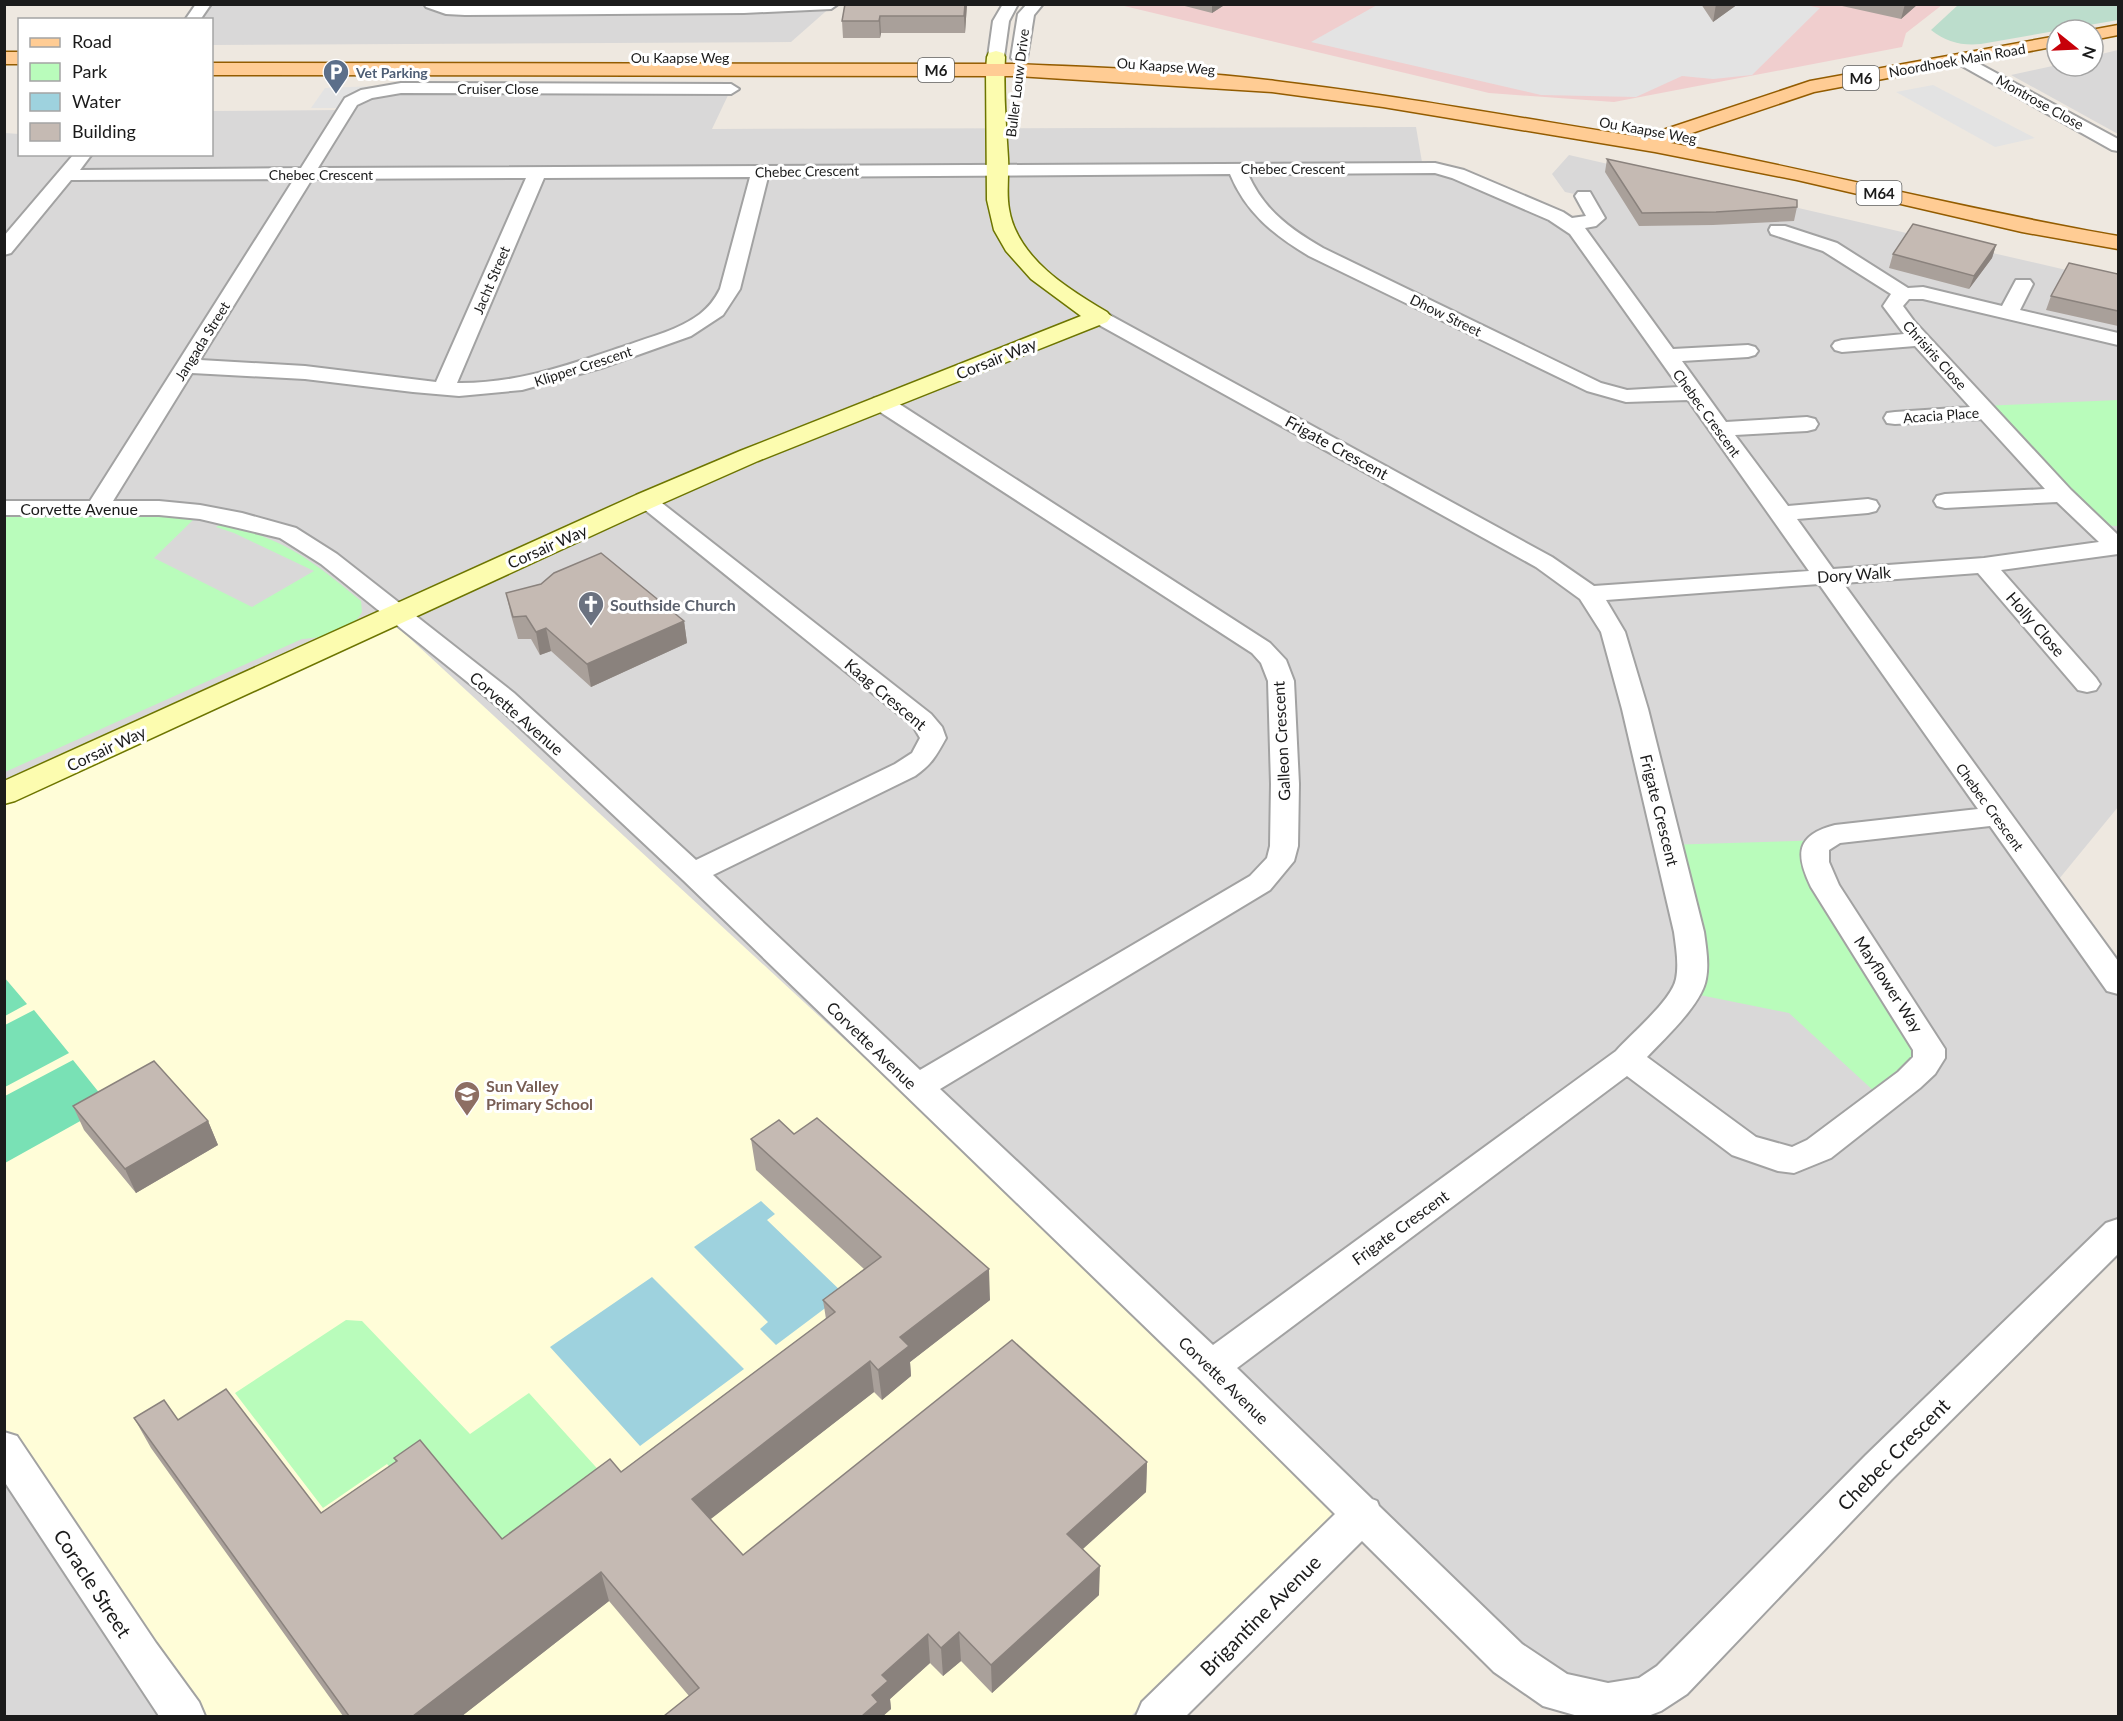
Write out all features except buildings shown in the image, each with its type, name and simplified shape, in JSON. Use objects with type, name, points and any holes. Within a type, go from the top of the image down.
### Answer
[{"type":"main road","name":"Noordhoek Main Road","points":[[1663,140],[1810,87],[2045,43]]},
{"type":"main road","name":"Ou Kaapse Weg","points":[[213,58],[995,64]]},
{"type":"main road","name":"Ou Kaapse Weg","points":[[213,69],[1119,62],[1295,77],[1398,90],[1663,140],[1807,177],[2022,226],[2111,242]]},
{"type":"street","points":[[194,18],[204,4]]},
{"type":"street","points":[[431,4],[446,9],[465,10],[829,5]]},
{"type":"street","name":"Buller Louw Drive","points":[[1011,4],[1001,21],[995,64],[995,136],[999,214],[1011,240],[1025,260],[1042,277],[1077,304],[1099,317]]},
{"type":"street","name":"Buller Louw Drive","points":[[1016,91],[1026,14],[1036,4]]},
{"type":"street","name":"Montrose Close","points":[[1961,58],[2118,146]]},
{"type":"street","name":"Cruiser Close","points":[[306,174],[351,102],[367,94],[383,90],[401,88],[731,88]]},
{"type":"street","name":"Buller Louw Drive","points":[[998,166],[1012,141],[1014,116]]},
{"type":"street","points":[[4,249],[82,156]]},
{"type":"street","name":"Chebec Crescent","points":[[67,175],[760,172],[998,166],[1435,168],[1458,174],[1569,224],[1582,236],[1692,393],[2118,983]]},
{"type":"street","name":"Dhow Street","points":[[1236,168],[1244,189],[1264,217],[1288,236],[1326,257],[1594,387],[1626,396],[1692,393]]},
{"type":"street","name":"Jacht Street","points":[[444,388],[537,172]]},
{"type":"street","name":"Klipper Crescent","points":[[186,366],[319,374],[444,388],[500,388],[552,378],[685,331],[711,318],[724,304],[730,289],[760,172]]},
{"type":"street","name":"Jangada Street","points":[[98,507],[306,174]]},
{"type":"street","points":[[1569,224],[1589,222],[1596,218],[1584,196]]},
{"type":"street","points":[[1778,230],[1838,251],[1905,294]]},
{"type":"street","points":[[2009,312],[2023,284]]},
{"type":"street","name":"Chrisiris Close","points":[[2118,339],[1923,292],[1905,294],[1894,300],[1893,306],[1907,326],[2064,495],[2118,547]]},
{"type":"street","name":"Corsair Way","points":[[4,794],[645,501],[749,456],[1099,317]]},
{"type":"street","name":"Frigate Crescent","points":[[1099,317],[1544,562],[1589,594],[1604,614],[1623,660],[1680,892],[1692,957],[1691,981],[1678,1004],[1627,1059],[1211,1367]]},
{"type":"street","points":[[1842,346],[1921,339]]},
{"type":"street","points":[[1666,356],[1748,351]]},
{"type":"street","name":"Galleon Crescent","points":[[882,403],[997,479],[1236,630],[1273,660],[1281,681],[1285,824],[1280,861],[1271,874],[1260,883],[917,1087]]},
{"type":"street","name":"Acacia Place","points":[[1895,418],[1987,412]]},
{"type":"street","points":[[1719,429],[1807,424]]},
{"type":"street","points":[[1945,501],[2064,495]]},
{"type":"street","name":"Kaag Crescent","points":[[645,501],[922,720],[929,727],[933,738],[922,758],[905,770],[693,873]]},
{"type":"street","points":[[1779,514],[1868,506]]},
{"type":"street","name":"Corvette Avenue","points":[[4,508],[98,507],[200,512],[242,519],[288,533],[329,559],[505,699],[693,873],[1363,1513],[1509,1658],[1558,1692],[1608,1703],[1646,1697],[1672,1680]]},
{"type":"street","name":"Dory Walk","points":[[1589,594],[1984,565],[2118,547]]},
{"type":"street","name":"Holly Close","points":[[1984,565],[2087,684]]},
{"type":"street","name":"Mayflower Way","points":[[1627,1059],[1744,1146],[1778,1158],[1794,1160],[1819,1149],[1909,1080],[1924,1066],[1929,1058],[1929,1049],[1825,887],[1816,869],[1815,847],[1821,839],[1835,834],[1996,816]]},
{"type":"street","name":"Chebec Crescent","points":[[1672,1680],[1879,1467],[2118,1233]]},
{"type":"street","name":"Coracle Street","points":[[4,1448],[142,1657],[184,1716]]},
{"type":"street","name":"Brigantine Avenue","points":[[1157,1716],[1363,1513]]},
{"type":"shaded area","points":[[204,4],[833,5],[791,42],[213,45],[213,18],[194,18]]},
{"type":"shaded area","points":[[1801,4],[1820,8],[1752,75],[1713,79],[1682,76],[1636,97],[1541,95],[1311,42],[1377,5]]},
{"type":"shaded area","points":[[1120,5],[1942,5],[1906,33],[1902,47],[1614,102],[1489,93]]},
{"type":"shaded area","points":[[2118,50],[2118,134],[2011,75],[2045,68],[2045,78],[2105,78],[2105,53]]},
{"type":"shaded area","points":[[1933,85],[2035,138],[1995,147],[1896,92]]},
{"type":"shaded area","name":"Vet Parking","points":[[376,86],[345,98],[338,108],[311,108],[325,88]]},
{"type":"shaded area","points":[[731,89],[712,129],[1416,127],[1423,168],[1435,168],[1555,216],[1589,222],[1584,196],[1565,192],[1552,174],[1569,155],[2118,282],[2118,807],[2050,890],[2118,983],[2118,1233],[1879,1467],[1672,1680],[1558,1692],[1363,1513],[1157,1716],[5,1716],[5,133],[18,134],[18,156],[213,156],[213,111],[344,110],[383,90]]},
{"type":"shaded area","name":"Sun Valley Primary School","points":[[391,621],[1350,1506],[1131,1716],[185,1716],[5,1439],[4,795]]},
{"type":"green space","points":[[1958,5],[2118,5],[2118,20],[2105,22],[2105,18],[2045,18],[2045,33],[1981,44],[1955,42],[1931,30]]},
{"type":"green space","points":[[2118,400],[2118,526],[2095,525],[1982,406]]},
{"type":"green space","points":[[153,515],[194,519],[154,558],[252,607],[314,571],[234,533],[216,527],[221,524],[263,536],[297,553],[361,601],[362,612],[351,625],[336,633],[302,639],[5,772],[4,516]]},
{"type":"green space","points":[[1826,840],[1815,865],[1922,1052],[1876,1093],[1789,1013],[1685,992],[1665,845]]},
{"type":"green space","points":[[4,977],[27,1004],[5,1016],[4,1016]]},
{"type":"green space","points":[[34,1010],[69,1053],[5,1087],[5,1025]]},
{"type":"green space","points":[[73,1060],[109,1105],[5,1163],[5,1096]]},
{"type":"green space","points":[[346,1320],[362,1321],[470,1434],[529,1393],[613,1486],[516,1559],[405,1485],[387,1464],[323,1508],[235,1393]]},
{"type":"water","points":[[761,1201],[775,1214],[767,1220],[844,1294],[776,1345],[760,1329],[768,1322],[694,1247]]},
{"type":"water","points":[[652,1277],[744,1369],[640,1446],[550,1347]]},
{"type":"place","name":"Vet Parking","points":[[336,95]]},
{"type":"place","name":"Southside Church","points":[[591,627]]},
{"type":"place","name":"Sun Valley Primary School","points":[[467,1117]]}]
